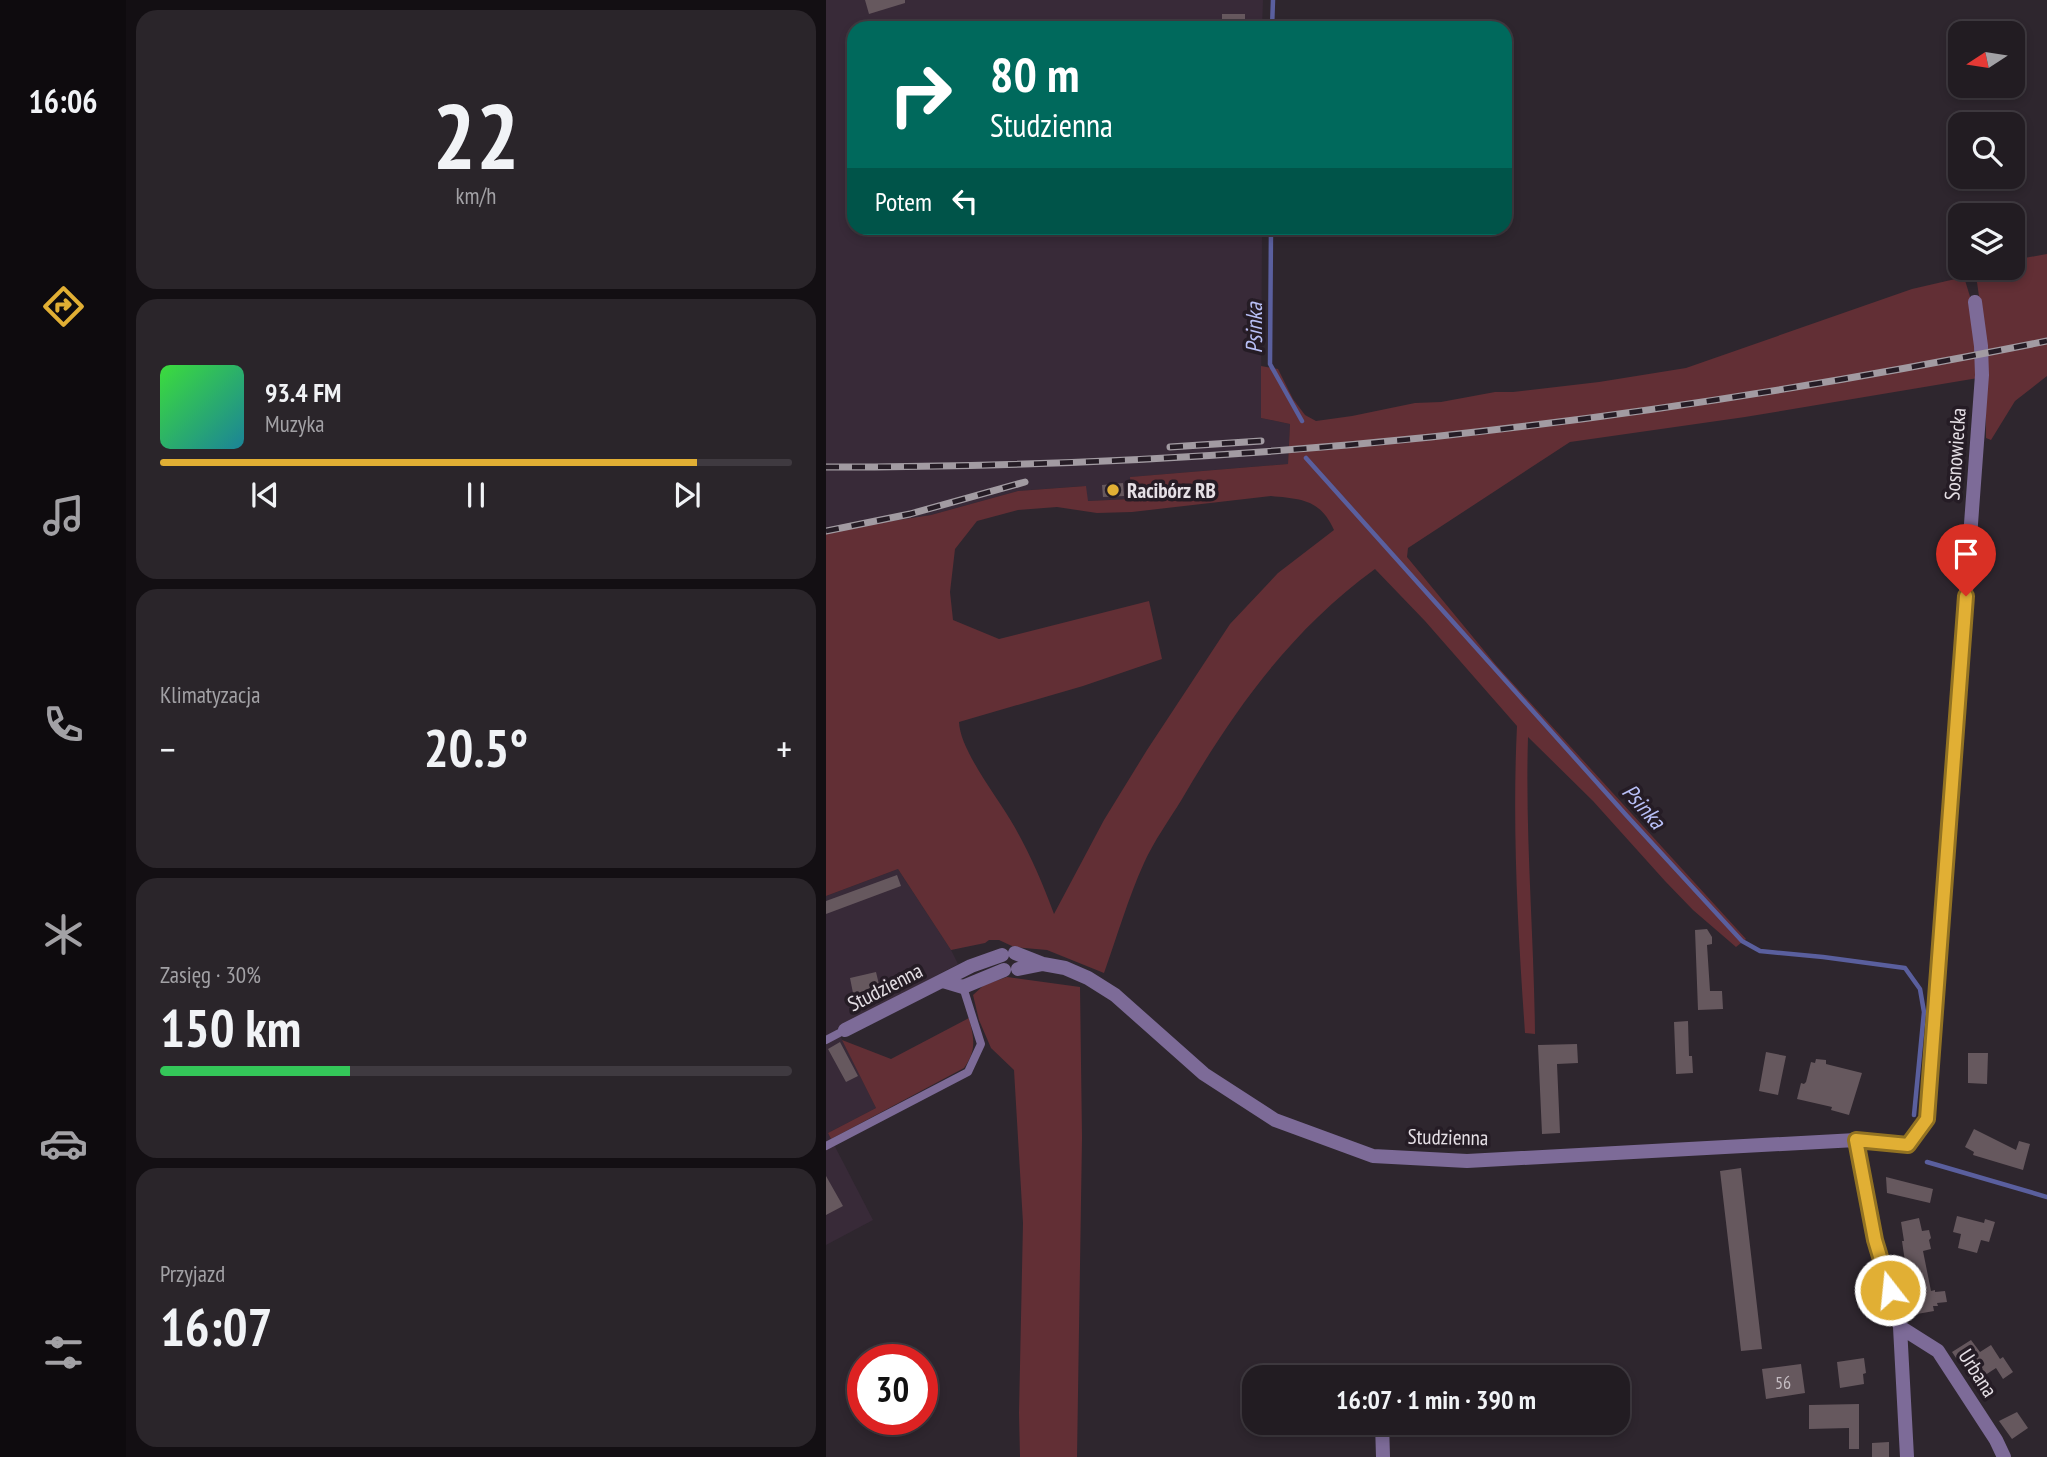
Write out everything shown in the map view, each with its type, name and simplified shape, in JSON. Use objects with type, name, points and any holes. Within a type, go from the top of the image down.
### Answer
[{"type":"street","name":"Sosnowiecka","points":[[1908,1145],[1927,1119],[1982,375],[1975,302]]},
{"type":"street","name":"Studzienna","points":[[845,1030],[971,966],[1008,954],[1065,968],[1088,978],[1115,995],[1204,1074],[1275,1120],[1373,1156],[1467,1161],[1856,1140],[1908,1145]]},
{"type":"street","name":"Studzienna","points":[[943,981],[963,987],[1011,969],[1043,964]]},
{"type":"street","points":[[1856,1140],[1875,1240],[1900,1327],[1908,1457]]},
{"type":"street","name":"Urbana","points":[[1900,1327],[1938,1351],[1996,1440],[2004,1457]]},
{"type":"street","points":[[1382,1435],[1382,1457]]},
{"type":"lane","points":[[826,1146],[968,1072],[981,1044],[963,987]]},
{"type":"lane","points":[[826,1040],[845,1030]]},
{"type":"shaded area","points":[[826,0],[1263,0],[1262,21],[847,21],[847,235],[1262,235],[1261,418],[1290,424],[1288,464],[1131,477],[1132,499],[1087,501],[1085,486],[1018,491],[931,515],[826,531]]},
{"type":"shaded area","points":[[2047,254],[2047,376],[2015,401],[1991,440],[1986,438],[1985,339],[1977,280],[2025,280],[2025,258]]},
{"type":"shaded area","points":[[1951,280],[1965,280],[1972,303],[1978,378],[1745,417],[1570,442],[1408,548],[1407,557],[1496,665],[1746,939],[1736,947],[1693,910],[1593,801],[1528,737],[1535,1034],[1525,1033],[1515,841],[1517,726],[1425,621],[1375,569],[1344,593],[1290,646],[1222,734],[1148,855],[1104,973],[1047,950],[1014,947],[999,940],[951,950],[898,869],[826,896],[826,531],[931,515],[1018,491],[1086,486],[1088,501],[1131,499],[1130,477],[1288,464],[1290,424],[1261,418],[1261,366],[1278,369],[1293,399],[1305,415],[1316,421],[1415,403],[1599,382],[1686,368],[1912,289]],"holes":[[[1271,496],[1300,500],[1316,506],[1334,530],[1278,573],[1230,624],[1104,820],[1054,914],[1020,837],[966,747],[959,722],[1083,686],[1162,659],[1149,601],[999,639],[953,620],[950,592],[955,549],[977,521],[1018,510],[1057,507],[1097,513],[1132,512]]]},
{"type":"shaded area","points":[[898,869],[958,964],[837,1029],[876,1108],[828,1133],[873,1220],[826,1245],[826,896]]},
{"type":"shaded area","points":[[1007,977],[1080,987],[1082,1137],[1077,1457],[1020,1457],[1023,1223],[1014,1070],[991,1048],[979,1020],[973,995],[984,985]]},
{"type":"shaded area","points":[[969,1018],[973,1044],[964,1068],[831,1139],[828,1133],[876,1108],[842,1040],[891,1059]]},
{"type":"building","points":[[865,0],[905,0],[905,3],[869,14]]},
{"type":"building","points":[[1222,14],[1245,14],[1245,21],[1222,21]]},
{"type":"building","name":"Racibórz RB","points":[[1123,483],[1124,496],[1103,497],[1102,485]]},
{"type":"building","points":[[897,875],[901,886],[826,914],[826,901]]},
{"type":"building","points":[[1707,929],[1712,937],[1712,944],[1707,945],[1710,991],[1722,991],[1723,1009],[1698,1010],[1695,930]]},
{"type":"building","points":[[876,972],[881,993],[854,998],[850,978]]},
{"type":"building","points":[[1688,1021],[1689,1056],[1692,1056],[1693,1073],[1676,1074],[1674,1022]]},
{"type":"building","points":[[840,1042],[858,1076],[846,1082],[828,1049]]},
{"type":"building","points":[[1577,1044],[1578,1063],[1557,1064],[1560,1133],[1542,1134],[1538,1045]]},
{"type":"building","points":[[1766,1052],[1786,1056],[1778,1095],[1759,1091]]},
{"type":"building","points":[[1968,1053],[1988,1053],[1987,1084],[1968,1083]]},
{"type":"building","points":[[1816,1059],[1862,1073],[1849,1115],[1831,1110],[1832,1107],[1797,1099],[1801,1083],[1806,1082],[1811,1062],[1815,1063]]},
{"type":"building","points":[[1974,1129],[2016,1150],[2019,1141],[2030,1144],[2023,1170],[1973,1155],[1974,1152],[1965,1147]]},
{"type":"building","points":[[1741,1168],[1762,1349],[1741,1351],[1720,1171]]},
{"type":"building","points":[[826,1176],[843,1206],[826,1215]]},
{"type":"building","points":[[1886,1177],[1933,1189],[1930,1203],[1887,1193]]},
{"type":"building","points":[[1957,1216],[1984,1223],[1985,1219],[1995,1222],[1989,1242],[1981,1240],[1977,1253],[1958,1248],[1961,1234],[1953,1232]]},
{"type":"building","points":[[1919,1218],[1922,1231],[1929,1230],[1931,1238],[1931,1249],[1923,1251],[1931,1291],[1945,1291],[1947,1302],[1937,1303],[1938,1306],[1933,1306],[1934,1311],[1917,1314],[1904,1255],[1901,1222]]},
{"type":"building","points":[[1971,1340],[1980,1352],[1991,1345],[2013,1372],[2003,1379],[1996,1368],[1973,1383],[1952,1352]]},
{"type":"building","points":[[1864,1358],[1864,1384],[1840,1388],[1837,1362]]},
{"type":"building","points":[[1801,1364],[1805,1393],[1766,1399],[1762,1369]]},
{"type":"building","points":[[1859,1404],[1859,1449],[1849,1449],[1849,1428],[1809,1429],[1809,1405]]},
{"type":"building","points":[[2017,1412],[2028,1428],[2012,1439],[1999,1421]]},
{"type":"building","points":[[1889,1442],[1889,1457],[1872,1457],[1872,1443]]},
{"type":"waterway","name":"Psinka","points":[[1272,21],[1273,0]]},
{"type":"waterway","name":"Psinka","points":[[1271,235],[1270,364],[1302,421]]},
{"type":"waterway","name":"Psinka","points":[[1306,458],[1742,941],[1760,951],[1905,968],[1920,989],[1924,1012],[1914,1115]]},
{"type":"waterway","name":"Psinka","points":[[1927,1162],[2047,1197]]},
{"type":"railway","points":[[826,467],[1129,460],[1280,451],[1431,437],[1740,396],[2047,341]]},
{"type":"railway","points":[[1170,447],[1261,441]]},
{"type":"railway","points":[[826,531],[910,514],[1025,482]]},
{"type":"place","name":"Racibórz RB","points":[[1113,490]]},
{"type":"route","points":[[1890,1290],[1875,1240],[1856,1140],[1908,1145],[1927,1119],[1966,596]]}]
